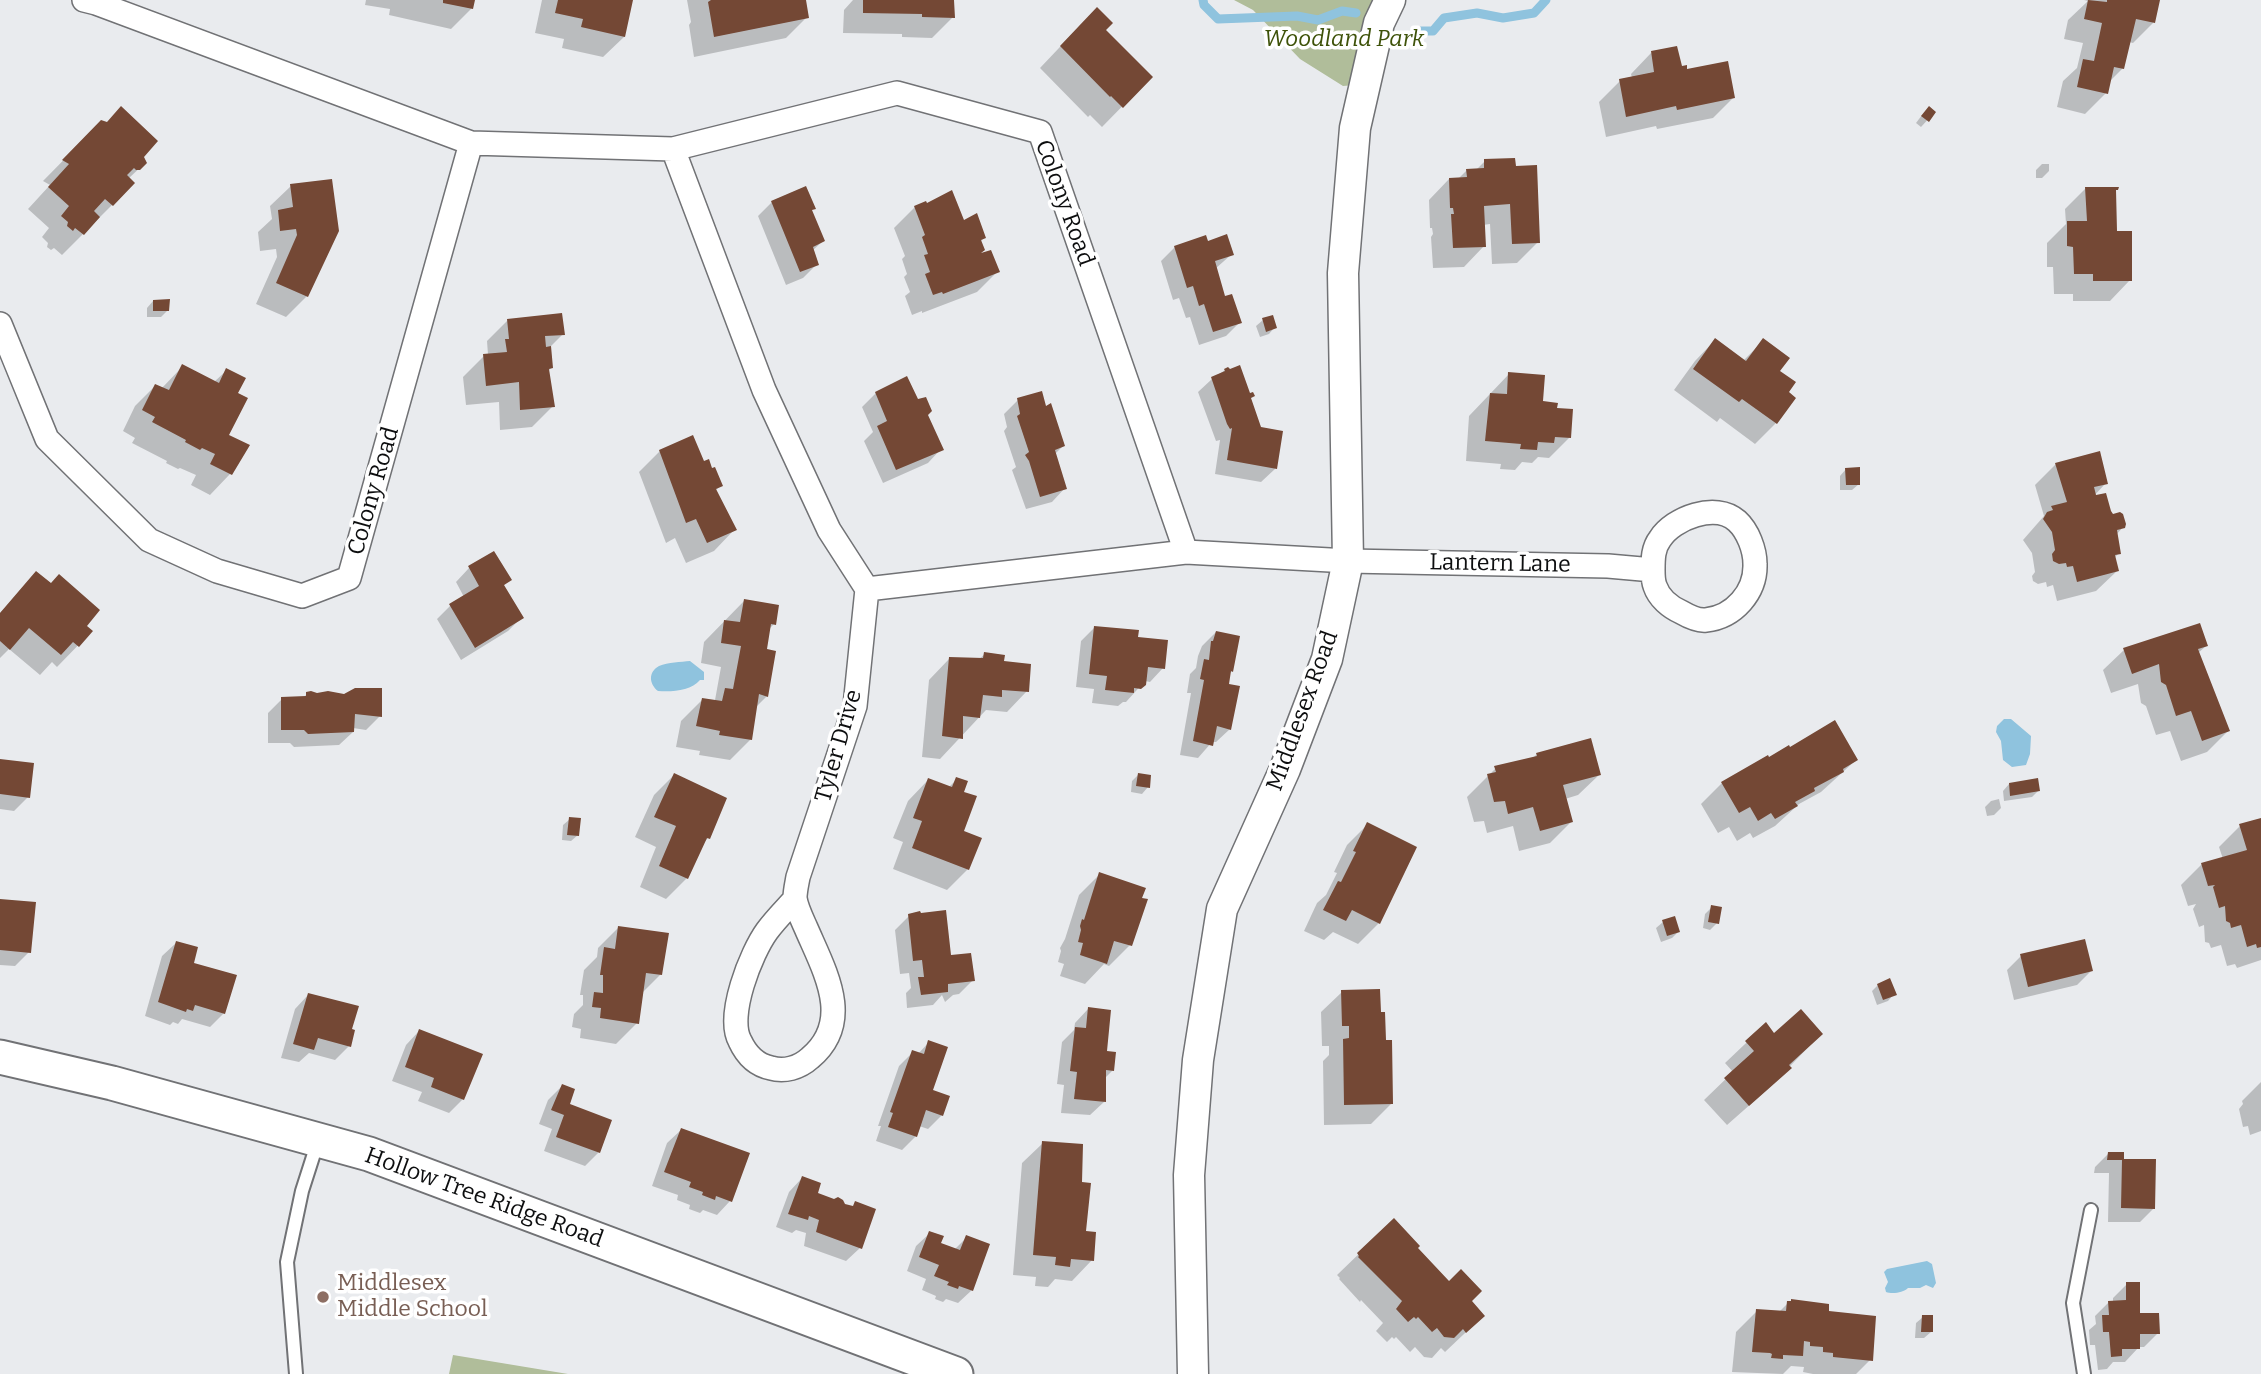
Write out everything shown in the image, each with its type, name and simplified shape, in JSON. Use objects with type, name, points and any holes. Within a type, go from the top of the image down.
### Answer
[{"type":"main road","name":"Hollow Tree Ridge Road","points":[[0,1057],[112,1083],[369,1154],[956,1374]]},
{"type":"street","name":"Colony Road","points":[[84,0],[471,143],[673,149],[897,93],[1040,132],[1186,552]]},
{"type":"street","name":"Middlesex Road","points":[[1193,1374],[1189,1175],[1198,1060],[1222,909],[1285,769],[1327,659],[1348,561],[1343,273],[1355,128],[1379,23],[1390,0]]},
{"type":"street","name":"Colony Road","points":[[0,324],[47,439],[149,540],[217,570],[302,596],[349,578],[471,143]]},
{"type":"street","points":[[673,149],[764,390],[829,530],[867,589],[1186,552],[1348,561]]},
{"type":"street","points":[[1705,514],[1724,514],[1736,520],[1753,549],[1755,566],[1752,585],[1740,604],[1723,615],[1704,620],[1671,607],[1655,587],[1653,570],[1653,556],[1659,539],[1671,527],[1685,519],[1705,514]]},
{"type":"street","name":"Lantern Lane","points":[[1348,561],[1608,566],[1653,570]]},
{"type":"street","name":"Tyler Drive","points":[[795,899],[766,932],[750,962],[736,1018],[738,1038],[748,1055],[765,1067],[782,1071],[805,1062],[822,1048],[831,1030],[835,1011],[795,899],[798,877],[855,706],[867,589]]},
{"type":"lane","points":[[296,1374],[287,1262],[302,1191],[318,1139]]},
{"type":"lane","points":[[2084,1374],[2073,1303],[2091,1210]]},
{"type":"green space","name":"Woodland Park","points":[[1234,0],[1406,0],[1367,84],[1343,86],[1300,59],[1253,10]]},
{"type":"green space","points":[[453,1355],[568,1374],[449,1374]]},
{"type":"water","points":[[690,661],[704,672],[704,680],[681,690],[658,691],[655,688],[651,678],[655,669],[666,664]]},
{"type":"water","points":[[2004,719],[2011,719],[2031,736],[2026,765],[2012,767],[2003,760],[2001,741],[1996,732],[1997,726]]},
{"type":"water","points":[[1927,1261],[1932,1264],[1936,1283],[1933,1288],[1926,1285],[1897,1293],[1886,1292],[1888,1282],[1884,1272],[1887,1269]]},
{"type":"building","points":[[443,0],[475,0],[473,9],[443,3]]},
{"type":"building","points":[[558,0],[633,0],[625,37],[581,27],[583,19],[555,13]]},
{"type":"building","points":[[806,0],[809,18],[714,37],[708,2]]},
{"type":"building","points":[[863,0],[954,0],[955,18],[922,17],[922,14],[863,13]]},
{"type":"building","points":[[2088,0],[2160,0],[2155,23],[2136,19],[2124,69],[2114,67],[2108,94],[2077,87],[2083,59],[2094,61],[2102,23],[2084,19]]},
{"type":"building","points":[[1097,7],[1113,23],[1106,30],[1153,77],[1123,108],[1060,46]]},
{"type":"building","points":[[1677,46],[1682,66],[1687,65],[1687,69],[1728,61],[1735,98],[1677,110],[1676,106],[1626,117],[1619,79],[1654,72],[1651,51]]},
{"type":"building","points":[[121,106],[158,141],[144,157],[147,163],[140,170],[134,168],[127,175],[135,183],[113,206],[105,199],[94,211],[100,217],[84,235],[67,226],[68,222],[61,216],[69,206],[48,187],[69,164],[62,160],[101,120],[107,122]]},
{"type":"building","points":[[1929,106],[1936,112],[1929,122],[1921,116]]},
{"type":"building","points":[[1515,158],[1516,166],[1537,165],[1540,243],[1512,244],[1510,204],[1484,206],[1486,247],[1453,248],[1451,214],[1454,214],[1453,208],[1450,208],[1449,178],[1467,177],[1466,169],[1484,168],[1484,159]]},
{"type":"building","points":[[332,179],[339,231],[308,297],[276,283],[297,235],[296,229],[280,231],[278,210],[293,207],[290,184]]},
{"type":"building","points":[[806,186],[816,209],[812,210],[825,241],[813,247],[819,265],[800,272],[771,201]]},
{"type":"building","points":[[2085,187],[2119,187],[2116,190],[2117,231],[2132,231],[2132,281],[2093,281],[2093,274],[2074,274],[2073,247],[2067,246],[2067,221],[2087,221]]},
{"type":"building","points":[[952,190],[964,220],[977,213],[986,238],[981,240],[985,250],[981,253],[991,250],[1000,272],[943,294],[933,295],[925,274],[930,272],[924,255],[928,254],[922,237],[925,235],[914,206],[926,201],[927,203]]},
{"type":"building","points":[[1227,234],[1234,255],[1215,261],[1225,296],[1232,294],[1242,323],[1213,332],[1204,304],[1199,306],[1193,286],[1187,288],[1174,246],[1206,235],[1208,241]]},
{"type":"building","points":[[170,299],[169,311],[153,311],[153,300]]},
{"type":"building","points":[[562,313],[565,335],[545,336],[546,347],[551,346],[553,368],[549,369],[555,407],[520,410],[519,382],[486,386],[483,354],[507,352],[507,319]]},
{"type":"building","points":[[1273,315],[1277,328],[1266,332],[1262,318]]},
{"type":"building","points":[[1715,338],[1746,361],[1763,338],[1790,358],[1780,371],[1796,382],[1789,392],[1796,398],[1777,424],[1742,399],[1739,402],[1693,369]]},
{"type":"building","points":[[182,364],[219,383],[226,368],[246,378],[238,393],[248,398],[229,435],[250,445],[232,475],[210,464],[215,454],[185,442],[186,440],[152,422],[155,417],[142,410],[155,384],[169,390]]},
{"type":"building","points":[[1240,365],[1250,393],[1253,392],[1255,396],[1251,398],[1261,427],[1283,431],[1277,469],[1227,460],[1232,428],[1227,424],[1211,377],[1228,367],[1230,369]]},
{"type":"building","points":[[1508,372],[1545,375],[1543,401],[1558,403],[1557,408],[1573,409],[1571,438],[1555,437],[1554,443],[1538,442],[1537,450],[1520,449],[1521,444],[1485,441],[1490,393],[1507,394]]},
{"type":"building","points":[[907,376],[918,399],[926,397],[932,411],[928,415],[944,450],[896,470],[877,426],[887,421],[875,392]]},
{"type":"building","points":[[1042,391],[1046,406],[1051,403],[1065,446],[1055,450],[1067,489],[1040,497],[1025,455],[1029,452],[1017,416],[1020,414],[1017,398]]},
{"type":"building","points":[[693,435],[704,461],[709,459],[712,468],[715,467],[723,486],[716,489],[737,530],[707,543],[696,519],[686,523],[659,450]]},
{"type":"building","points":[[2100,451],[2108,484],[2094,487],[2096,495],[2106,493],[2111,511],[2113,514],[2123,514],[2126,524],[2125,528],[2117,530],[2121,554],[2115,555],[2119,571],[2077,582],[2073,566],[2067,567],[2066,563],[2053,561],[2052,554],[2055,550],[2052,532],[2043,519],[2047,512],[2053,510],[2051,506],[2067,502],[2055,463]]},
{"type":"building","points":[[1860,467],[1860,485],[1846,485],[1845,468]]},
{"type":"building","points":[[494,551],[512,580],[504,585],[524,618],[475,648],[449,604],[479,586],[468,566]]},
{"type":"building","points":[[36,571],[51,583],[59,574],[100,610],[87,626],[93,631],[79,647],[73,642],[61,655],[29,628],[10,650],[0,641],[0,613]]},
{"type":"building","points":[[744,599],[779,605],[776,625],[771,624],[767,649],[776,651],[768,697],[759,694],[752,740],[719,735],[720,731],[696,726],[702,698],[722,701],[725,688],[733,689],[741,646],[721,643],[724,620],[740,622]]},
{"type":"building","points":[[2200,623],[2208,646],[2198,649],[2230,731],[2202,741],[2191,711],[2176,716],[2166,685],[2161,682],[2159,664],[2132,674],[2123,648]]},
{"type":"building","points":[[1094,626],[1139,630],[1138,637],[1168,640],[1165,669],[1148,667],[1146,685],[1141,689],[1134,688],[1134,693],[1105,690],[1107,676],[1089,674]]},
{"type":"building","points":[[1216,631],[1240,636],[1229,684],[1240,686],[1231,730],[1217,726],[1213,746],[1193,741],[1204,680],[1200,679],[1204,659],[1209,660],[1211,641]]},
{"type":"building","points":[[984,652],[1005,655],[1004,661],[1031,664],[1029,692],[1002,690],[1002,697],[983,695],[980,718],[963,716],[963,739],[942,736],[949,657],[983,658]]},
{"type":"building","points":[[355,688],[382,688],[382,717],[355,714],[354,732],[308,734],[304,730],[281,730],[281,697],[306,696],[306,692],[311,691],[344,694]]},
{"type":"building","points":[[1835,720],[1858,760],[1843,769],[1844,772],[1795,802],[1798,806],[1775,819],[1771,813],[1758,821],[1750,807],[1739,813],[1721,782],[1768,755],[1769,757],[1789,745],[1790,747]]},
{"type":"building","points":[[1591,738],[1601,775],[1563,785],[1573,822],[1540,831],[1533,807],[1508,814],[1505,801],[1494,802],[1487,774],[1496,772],[1494,766],[1537,756],[1536,753]]},
{"type":"building","points":[[0,759],[34,763],[30,798],[0,794]]},
{"type":"building","points":[[674,773],[727,798],[710,839],[707,838],[688,879],[659,866],[676,826],[654,817]]},
{"type":"building","points":[[1138,773],[1151,775],[1150,788],[1136,786]]},
{"type":"building","points":[[956,777],[968,781],[964,792],[977,796],[964,831],[982,838],[969,870],[912,848],[922,821],[913,818],[928,778],[952,787]]},
{"type":"building","points":[[2038,778],[2040,791],[2010,796],[2009,783]]},
{"type":"building","points":[[569,817],[581,818],[579,836],[567,835]]},
{"type":"building","points":[[2261,818],[2261,947],[2257,948],[2256,944],[2247,947],[2241,925],[2231,928],[2226,921],[2225,906],[2219,908],[2213,887],[2215,885],[2208,886],[2201,863],[2247,850],[2239,824]]},
{"type":"building","points":[[1367,822],[1417,847],[1380,924],[1352,910],[1346,921],[1323,910],[1356,852],[1353,851]]},
{"type":"building","points":[[1099,872],[1146,888],[1142,898],[1148,899],[1132,946],[1114,941],[1107,964],[1080,955],[1083,943],[1078,942],[1082,919],[1084,920]]},
{"type":"building","points":[[0,899],[36,902],[31,953],[0,950]]},
{"type":"building","points":[[1711,905],[1722,907],[1719,924],[1708,922]]},
{"type":"building","points":[[946,910],[951,955],[971,953],[975,981],[948,984],[948,992],[921,995],[918,977],[924,977],[922,960],[913,961],[908,914]]},
{"type":"building","points":[[1675,916],[1680,932],[1667,936],[1662,920]]},
{"type":"building","points":[[618,926],[669,933],[662,975],[646,973],[639,1024],[600,1018],[601,1008],[592,1007],[594,992],[603,993],[603,975],[600,975],[604,947],[615,949]]},
{"type":"building","points":[[2085,939],[2093,971],[2028,987],[2020,954]]},
{"type":"building","points":[[176,941],[198,947],[194,963],[237,975],[225,1014],[195,1005],[193,1011],[187,1009],[186,1012],[158,1002]]},
{"type":"building","points":[[1890,978],[1897,995],[1883,1000],[1877,984]]},
{"type":"building","points":[[1380,989],[1381,1012],[1385,1012],[1386,1040],[1392,1040],[1393,1104],[1344,1105],[1343,1039],[1349,1038],[1349,1026],[1342,1026],[1341,990]]},
{"type":"building","points":[[308,993],[359,1006],[352,1029],[355,1030],[351,1047],[318,1038],[314,1050],[293,1044]]},
{"type":"building","points":[[1088,1007],[1111,1010],[1107,1051],[1116,1052],[1114,1071],[1106,1070],[1106,1102],[1074,1099],[1077,1072],[1070,1071],[1075,1027],[1086,1028]]},
{"type":"building","points":[[1801,1009],[1823,1034],[1789,1065],[1792,1068],[1749,1106],[1724,1078],[1754,1051],[1745,1041],[1766,1022],[1774,1033]]},
{"type":"building","points":[[419,1029],[483,1054],[464,1100],[431,1087],[434,1078],[405,1067]]},
{"type":"building","points":[[928,1040],[948,1047],[933,1090],[950,1096],[943,1116],[926,1110],[917,1137],[888,1127],[893,1113],[890,1112],[912,1050],[924,1054]]},
{"type":"building","points":[[562,1084],[575,1089],[570,1104],[612,1120],[600,1153],[556,1137],[564,1115],[551,1110]]},
{"type":"building","points":[[681,1128],[750,1153],[732,1202],[716,1196],[715,1200],[702,1195],[703,1192],[689,1187],[691,1182],[664,1172]]},
{"type":"building","points":[[1042,1141],[1083,1144],[1082,1182],[1091,1183],[1086,1231],[1096,1232],[1094,1261],[1071,1259],[1070,1267],[1055,1265],[1056,1257],[1033,1255]]},
{"type":"building","points":[[2108,1152],[2124,1152],[2124,1159],[2156,1159],[2155,1209],[2121,1208],[2122,1160],[2107,1160]]},
{"type":"building","points":[[802,1176],[821,1183],[818,1193],[834,1199],[838,1197],[845,1204],[853,1206],[855,1201],[876,1209],[862,1249],[816,1232],[819,1220],[788,1214]]},
{"type":"building","points":[[1394,1218],[1449,1281],[1461,1269],[1482,1291],[1472,1301],[1485,1316],[1466,1333],[1463,1329],[1454,1338],[1444,1337],[1437,1328],[1432,1332],[1418,1317],[1408,1322],[1396,1309],[1402,1301],[1358,1257],[1357,1253]]},
{"type":"building","points":[[929,1231],[944,1236],[941,1243],[960,1250],[966,1235],[990,1244],[973,1291],[947,1285],[949,1282],[934,1276],[939,1265],[919,1257]]},
{"type":"building","points":[[2126,1282],[2140,1282],[2140,1313],[2159,1313],[2160,1334],[2140,1334],[2140,1349],[2122,1349],[2122,1356],[2111,1357],[2109,1332],[2103,1332],[2102,1315],[2109,1315],[2108,1301],[2126,1300]]},
{"type":"building","points":[[1791,1299],[1829,1304],[1829,1311],[1876,1316],[1873,1361],[1833,1357],[1833,1353],[1823,1352],[1823,1347],[1810,1346],[1810,1342],[1804,1341],[1803,1356],[1783,1355],[1783,1359],[1771,1358],[1770,1353],[1752,1352],[1756,1309],[1786,1311],[1787,1301]]},
{"type":"building","points":[[1922,1315],[1933,1315],[1933,1332],[1921,1332]]},
{"type":"waterway","points":[[1203,0],[1204,5],[1218,19],[1297,16],[1318,20],[1342,11],[1356,13]]},
{"type":"waterway","points":[[1417,31],[1433,31],[1444,18],[1477,13],[1503,18],[1534,13],[1546,0]]},
{"type":"place","name":"Middlesex Middle School","points":[[323,1297]]}]
